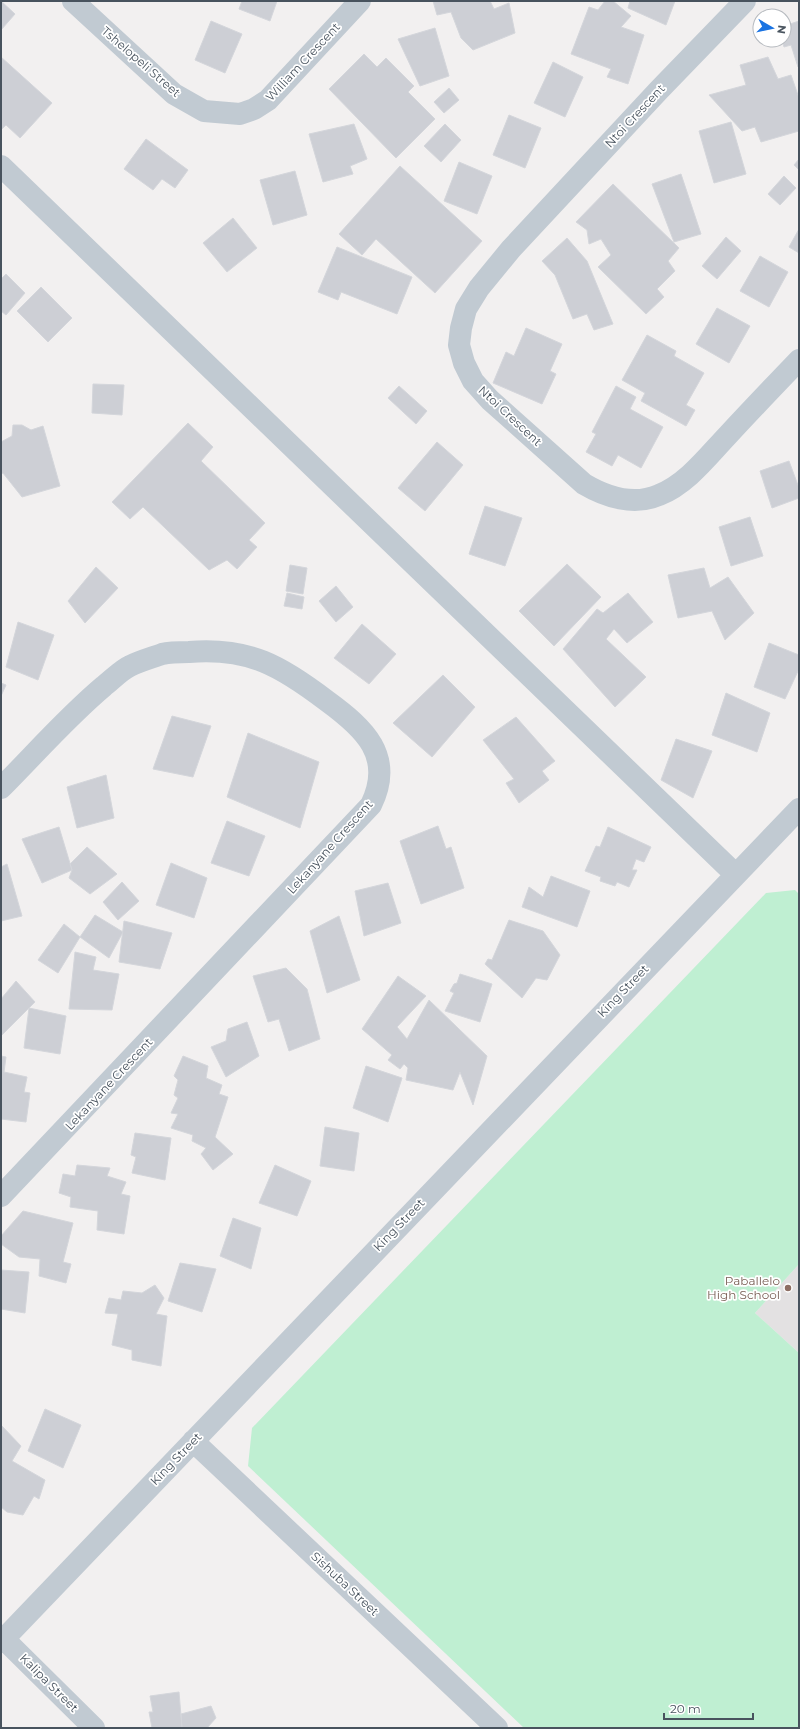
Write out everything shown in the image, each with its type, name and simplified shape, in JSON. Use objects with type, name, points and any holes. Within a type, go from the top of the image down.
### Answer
[{"type":"street","name":"Tshelopeli Street","points":[[72,1],[174,94],[204,111],[240,114]]},
{"type":"street","name":"William Crescent","points":[[240,114],[254,109],[268,100],[360,1]]},
{"type":"street","name":"Ntoi Crescent","points":[[745,1],[659,90],[511,249],[479,288],[466,309],[461,328],[459,345],[464,363],[473,381],[490,400],[584,484],[598,492],[618,498],[640,500],[659,495],[675,486],[691,473],[799,360]]},
{"type":"street","points":[[1,166],[736,874]]},
{"type":"street","name":"Lekanyane Crescent","points":[[1,788],[81,706],[129,666],[164,654],[204,650],[244,654],[276,665],[300,680],[353,720],[362,729],[374,746],[379,764],[376,793],[371,805],[1,1196]]},
{"type":"street","name":"King Street","points":[[3,1641],[736,874],[795,822]]},
{"type":"street","name":"Sishuba Street","points":[[194,1440],[497,1728]]},
{"type":"street","name":"Kalipa Street","points":[[3,1641],[94,1728]]},
{"type":"shaded area","name":"Paballelo High School","points":[[799,1264],[799,1353],[755,1313]]},
{"type":"green space","points":[[795,890],[799,894],[799,1264],[755,1313],[799,1353],[799,1728],[524,1728],[248,1466],[252,1428],[766,893]]},
{"type":"building","points":[[1,1],[15,14],[1,30]]},
{"type":"building","points":[[242,1],[277,1],[270,21],[239,9]]},
{"type":"building","points":[[433,1],[490,1],[494,9],[509,3],[515,33],[473,50],[461,38],[451,12],[437,15]]},
{"type":"building","points":[[605,1],[613,1],[631,16],[621,27],[644,35],[628,84],[607,77],[611,69],[571,54],[589,7],[598,10]]},
{"type":"building","points":[[630,1],[675,1],[666,25],[628,8]]},
{"type":"building","points":[[211,21],[242,34],[225,73],[195,60]]},
{"type":"building","points":[[799,21],[799,67],[792,48],[792,23]]},
{"type":"building","points":[[435,28],[449,76],[420,86],[398,39]]},
{"type":"building","points":[[364,54],[377,67],[386,58],[414,86],[408,92],[435,119],[396,158],[329,89]]},
{"type":"building","points":[[1,57],[52,103],[20,138],[6,125],[1,130]]},
{"type":"building","points":[[768,57],[778,79],[791,75],[799,98],[799,131],[761,142],[755,127],[742,131],[709,95],[746,85],[740,65]]},
{"type":"building","points":[[553,62],[583,77],[565,117],[534,103]]},
{"type":"building","points":[[449,88],[459,100],[444,113],[434,102]]},
{"type":"building","points":[[509,115],[541,128],[525,168],[493,155]]},
{"type":"building","points":[[731,122],[746,174],[714,183],[699,131]]},
{"type":"building","points":[[354,124],[367,159],[350,166],[353,174],[323,182],[309,134]]},
{"type":"building","points":[[445,124],[461,140],[441,162],[424,146]]},
{"type":"building","points":[[146,139],[188,170],[175,188],[162,179],[153,190],[124,169]]},
{"type":"building","points":[[799,159],[799,170],[794,165]]},
{"type":"building","points":[[459,162],[492,176],[477,214],[444,201]]},
{"type":"building","points":[[400,166],[482,241],[435,293],[376,239],[362,255],[339,234]]},
{"type":"building","points":[[295,171],[307,215],[273,225],[260,180]]},
{"type":"building","points":[[681,174],[701,234],[674,242],[652,184]]},
{"type":"building","points":[[784,176],[796,188],[780,205],[768,194]]},
{"type":"building","points":[[613,184],[679,248],[668,261],[675,271],[657,289],[664,297],[646,314],[598,267],[611,255],[601,239],[589,244],[587,230],[576,222]]},
{"type":"building","points":[[233,218],[257,248],[227,272],[203,243]]},
{"type":"building","points":[[799,229],[799,253],[789,247]]},
{"type":"building","points":[[726,237],[741,251],[717,279],[702,266]]},
{"type":"building","points":[[567,238],[587,261],[613,324],[594,330],[587,314],[573,319],[555,275],[542,261]]},
{"type":"building","points":[[337,247],[412,277],[397,314],[341,292],[338,300],[318,292]]},
{"type":"building","points":[[760,256],[788,272],[769,307],[740,291]]},
{"type":"building","points":[[6,274],[25,293],[6,315],[1,311],[1,279]]},
{"type":"building","points":[[41,287],[72,318],[48,342],[17,311]]},
{"type":"building","points":[[717,308],[750,326],[729,363],[696,344]]},
{"type":"building","points":[[526,328],[562,344],[550,371],[556,374],[542,404],[493,383],[506,352],[514,356]]},
{"type":"building","points":[[647,335],[676,351],[674,356],[704,373],[686,405],[695,410],[686,426],[641,401],[645,393],[622,380]]},
{"type":"building","points":[[93,384],[124,385],[122,415],[92,413]]},
{"type":"building","points":[[399,386],[427,411],[416,424],[388,398]]},
{"type":"building","points":[[616,386],[636,397],[630,409],[663,427],[641,468],[618,455],[612,466],[586,452],[596,434],[592,432]]},
{"type":"building","points":[[188,423],[213,447],[201,461],[265,523],[249,540],[257,547],[237,569],[227,560],[209,570],[143,507],[130,519],[112,502]]},
{"type":"building","points":[[13,425],[22,425],[31,430],[43,426],[60,486],[22,497],[3,473],[1,474],[1,442],[12,436]]},
{"type":"building","points":[[437,442],[463,465],[425,511],[398,488]]},
{"type":"building","points":[[789,461],[799,488],[799,498],[772,508],[760,471]]},
{"type":"building","points":[[485,506],[522,518],[505,566],[469,554]]},
{"type":"building","points":[[750,517],[763,556],[731,566],[719,527]]},
{"type":"building","points":[[567,564],[601,597],[554,646],[519,611]]},
{"type":"building","points":[[290,565],[307,568],[303,594],[286,591]]},
{"type":"building","points":[[96,567],[118,588],[85,623],[68,601]]},
{"type":"building","points":[[704,568],[710,588],[728,577],[754,613],[725,640],[712,611],[678,618],[668,575]]},
{"type":"building","points":[[336,586],[353,607],[336,622],[319,601]]},
{"type":"building","points":[[287,593],[304,597],[302,609],[284,606]]},
{"type":"building","points":[[628,593],[653,622],[627,643],[614,629],[606,639],[646,677],[615,707],[563,649],[597,609],[603,613]]},
{"type":"building","points":[[18,622],[54,635],[38,680],[6,667]]},
{"type":"building","points":[[362,624],[396,654],[369,684],[334,658]]},
{"type":"building","points":[[769,643],[799,655],[799,669],[785,699],[754,687]]},
{"type":"building","points":[[443,675],[475,707],[432,757],[393,723]]},
{"type":"building","points":[[1,683],[6,685],[1,696]]},
{"type":"building","points":[[726,693],[770,713],[757,752],[712,735]]},
{"type":"building","points":[[172,716],[211,726],[193,777],[153,769]]},
{"type":"building","points":[[516,717],[555,761],[542,771],[549,780],[519,803],[506,783],[514,779],[483,740]]},
{"type":"building","points":[[248,733],[319,762],[300,828],[227,797]]},
{"type":"building","points":[[676,739],[712,751],[693,798],[661,780]]},
{"type":"building","points":[[106,775],[114,818],[77,828],[67,787]]},
{"type":"building","points":[[227,821],[265,836],[249,876],[211,863]]},
{"type":"building","points":[[438,826],[446,849],[451,847],[464,888],[421,904],[400,841]]},
{"type":"building","points":[[59,827],[72,870],[42,883],[22,839]]},
{"type":"building","points":[[608,827],[651,847],[644,862],[636,859],[632,870],[637,870],[629,887],[617,882],[615,886],[600,881],[601,877],[585,871],[596,846],[600,847]]},
{"type":"building","points":[[87,847],[117,874],[90,894],[69,878],[72,870],[70,864]]},
{"type":"building","points":[[171,863],[207,878],[194,918],[156,905]]},
{"type":"building","points":[[7,864],[22,916],[1,921],[1,867]]},
{"type":"building","points":[[551,876],[590,891],[577,927],[522,907],[529,887],[543,897]]},
{"type":"building","points":[[122,882],[139,901],[118,920],[103,902]]},
{"type":"building","points":[[388,883],[401,923],[364,936],[355,891]]},
{"type":"building","points":[[95,915],[123,932],[109,958],[80,937]]},
{"type":"building","points":[[339,916],[360,980],[327,993],[310,931]]},
{"type":"building","points":[[509,920],[543,931],[560,955],[547,980],[536,978],[522,998],[485,964],[488,959],[492,960]]},
{"type":"building","points":[[124,921],[172,933],[160,969],[119,962]]},
{"type":"building","points":[[64,924],[80,937],[58,973],[38,960]]},
{"type":"building","points":[[75,952],[96,957],[93,970],[119,974],[112,1010],[69,1009]]},
{"type":"building","points":[[286,968],[307,989],[320,1039],[289,1051],[279,1019],[268,1022],[253,976]]},
{"type":"building","points":[[460,974],[492,984],[480,1022],[445,1011],[454,993],[450,991],[454,984],[457,983]]},
{"type":"building","points":[[398,976],[426,996],[397,1027],[407,1039],[429,1000],[487,1056],[473,1105],[460,1072],[453,1090],[406,1080],[408,1068],[404,1064],[400,1069],[388,1060],[392,1055],[362,1029]]},
{"type":"building","points":[[16,981],[35,1002],[1,1036],[1,999]]},
{"type":"building","points":[[29,1008],[66,1016],[60,1054],[24,1048]]},
{"type":"building","points":[[247,1022],[259,1056],[226,1077],[211,1047],[226,1041],[228,1029]]},
{"type":"building","points":[[1,1056],[6,1057],[4,1072],[27,1077],[24,1092],[30,1093],[26,1122],[1,1119]]},
{"type":"building","points":[[183,1056],[208,1066],[206,1078],[222,1085],[219,1094],[228,1097],[215,1137],[233,1154],[213,1170],[201,1154],[206,1148],[192,1141],[193,1135],[171,1128],[178,1114],[171,1113],[178,1098],[174,1095],[178,1080],[174,1076]]},
{"type":"building","points":[[366,1066],[402,1078],[388,1122],[353,1108]]},
{"type":"building","points":[[325,1127],[359,1133],[354,1171],[320,1166]]},
{"type":"building","points":[[135,1133],[171,1138],[165,1180],[132,1173],[136,1157],[131,1155]]},
{"type":"building","points":[[77,1165],[110,1168],[107,1176],[126,1182],[121,1194],[130,1196],[124,1234],[97,1230],[98,1211],[70,1207],[71,1197],[59,1193],[63,1174],[75,1176]]},
{"type":"building","points":[[275,1165],[311,1181],[297,1216],[259,1203]]},
{"type":"building","points":[[23,1211],[73,1223],[63,1262],[71,1264],[66,1283],[39,1276],[40,1259],[19,1257],[1,1244],[1,1236]]},
{"type":"building","points":[[233,1218],[261,1228],[251,1269],[220,1256]]},
{"type":"building","points":[[180,1263],[216,1269],[202,1312],[168,1301]]},
{"type":"building","points":[[1,1270],[29,1272],[25,1313],[1,1309]]},
{"type":"building","points":[[155,1285],[164,1298],[156,1314],[167,1316],[161,1366],[132,1360],[132,1350],[112,1345],[118,1314],[105,1313],[109,1298],[121,1300],[123,1291],[142,1293]]},
{"type":"building","points":[[45,1409],[81,1425],[63,1468],[28,1451]]},
{"type":"building","points":[[1,1425],[21,1446],[12,1461],[45,1480],[39,1499],[34,1496],[23,1515],[7,1512],[1,1507]]},
{"type":"building","points":[[179,1692],[182,1728],[152,1728],[149,1712],[153,1712],[150,1696]]},
{"type":"building","points":[[211,1706],[216,1718],[207,1728],[182,1728],[181,1714]]},
{"type":"place","name":"Paballelo High School","points":[[788,1288]]}]
